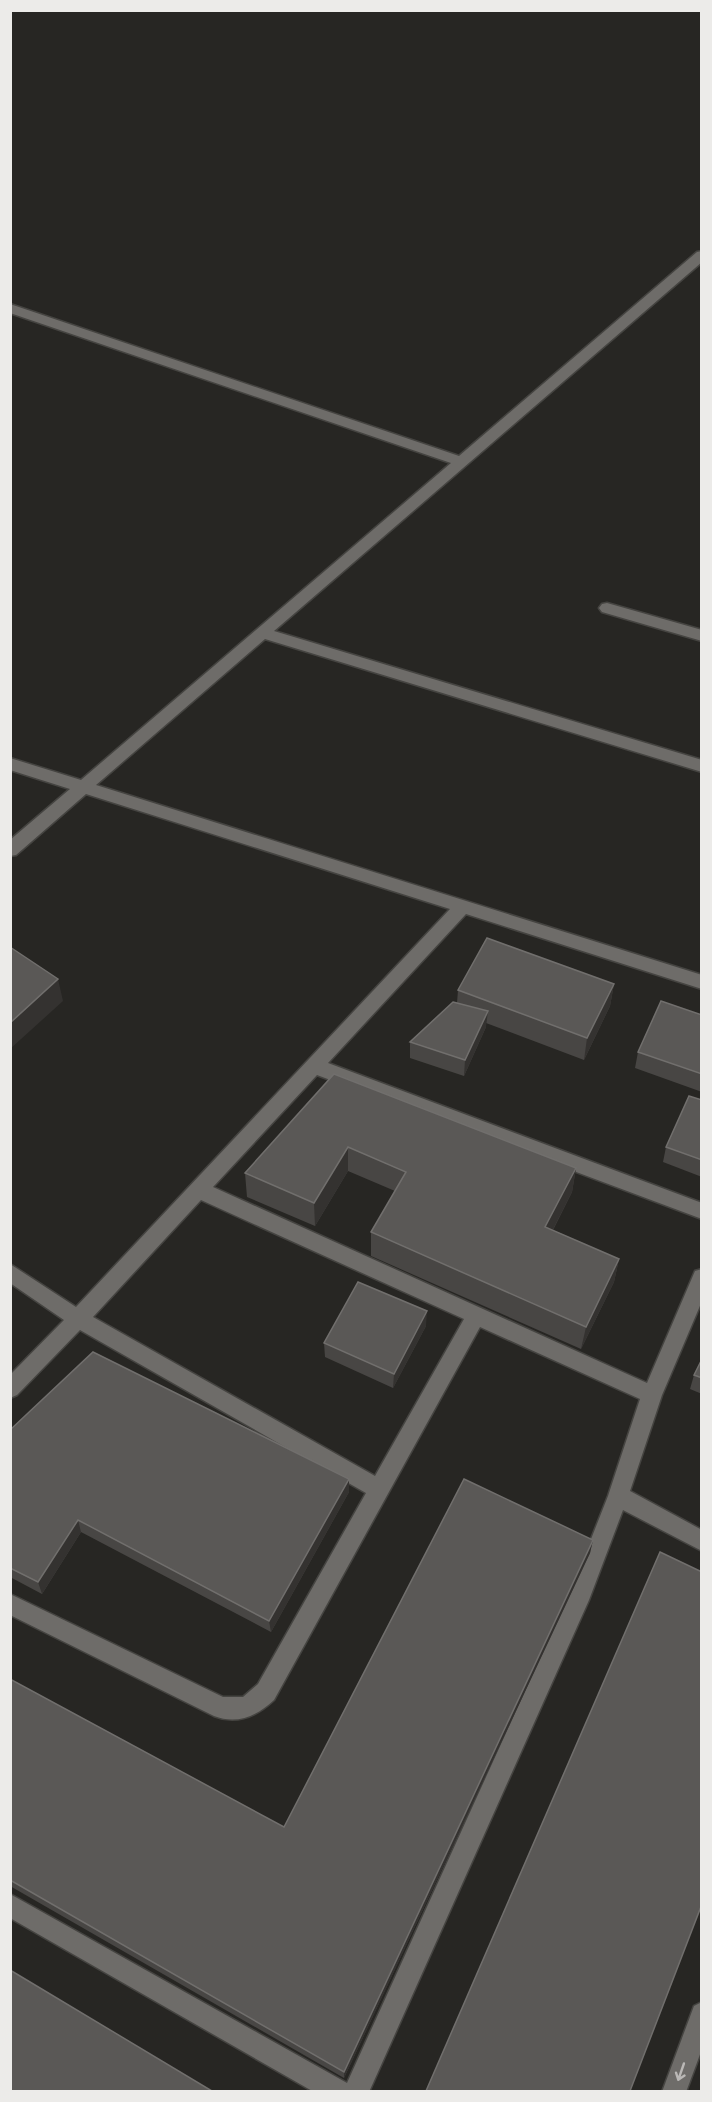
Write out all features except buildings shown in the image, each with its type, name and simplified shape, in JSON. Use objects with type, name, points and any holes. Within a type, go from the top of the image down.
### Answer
[{"type":"street","points":[[10,850],[702,255]]},
{"type":"street","points":[[10,308],[462,462]]},
{"type":"street","points":[[607,608],[702,636]]},
{"type":"street","points":[[262,633],[702,766]]},
{"type":"street","points":[[10,764],[702,982]]},
{"type":"street","points":[[10,1389],[463,906]]},
{"type":"street","points":[[314,1066],[702,1211]]},
{"type":"street","points":[[199,1190],[652,1395]]},
{"type":"street","points":[[10,1272],[78,1319],[378,1489]]},
{"type":"street","points":[[356,2091],[581,1593],[618,1496],[652,1395],[702,1277]]},
{"type":"street","points":[[10,1605],[222,1708],[238,1710],[251,1706],[266,1692],[476,1316]]},
{"type":"street","points":[[618,1496],[702,1541]]},
{"type":"street","points":[[10,1905],[339,2091]]},
{"type":"street","points":[[674,2091],[702,2014]]}]
